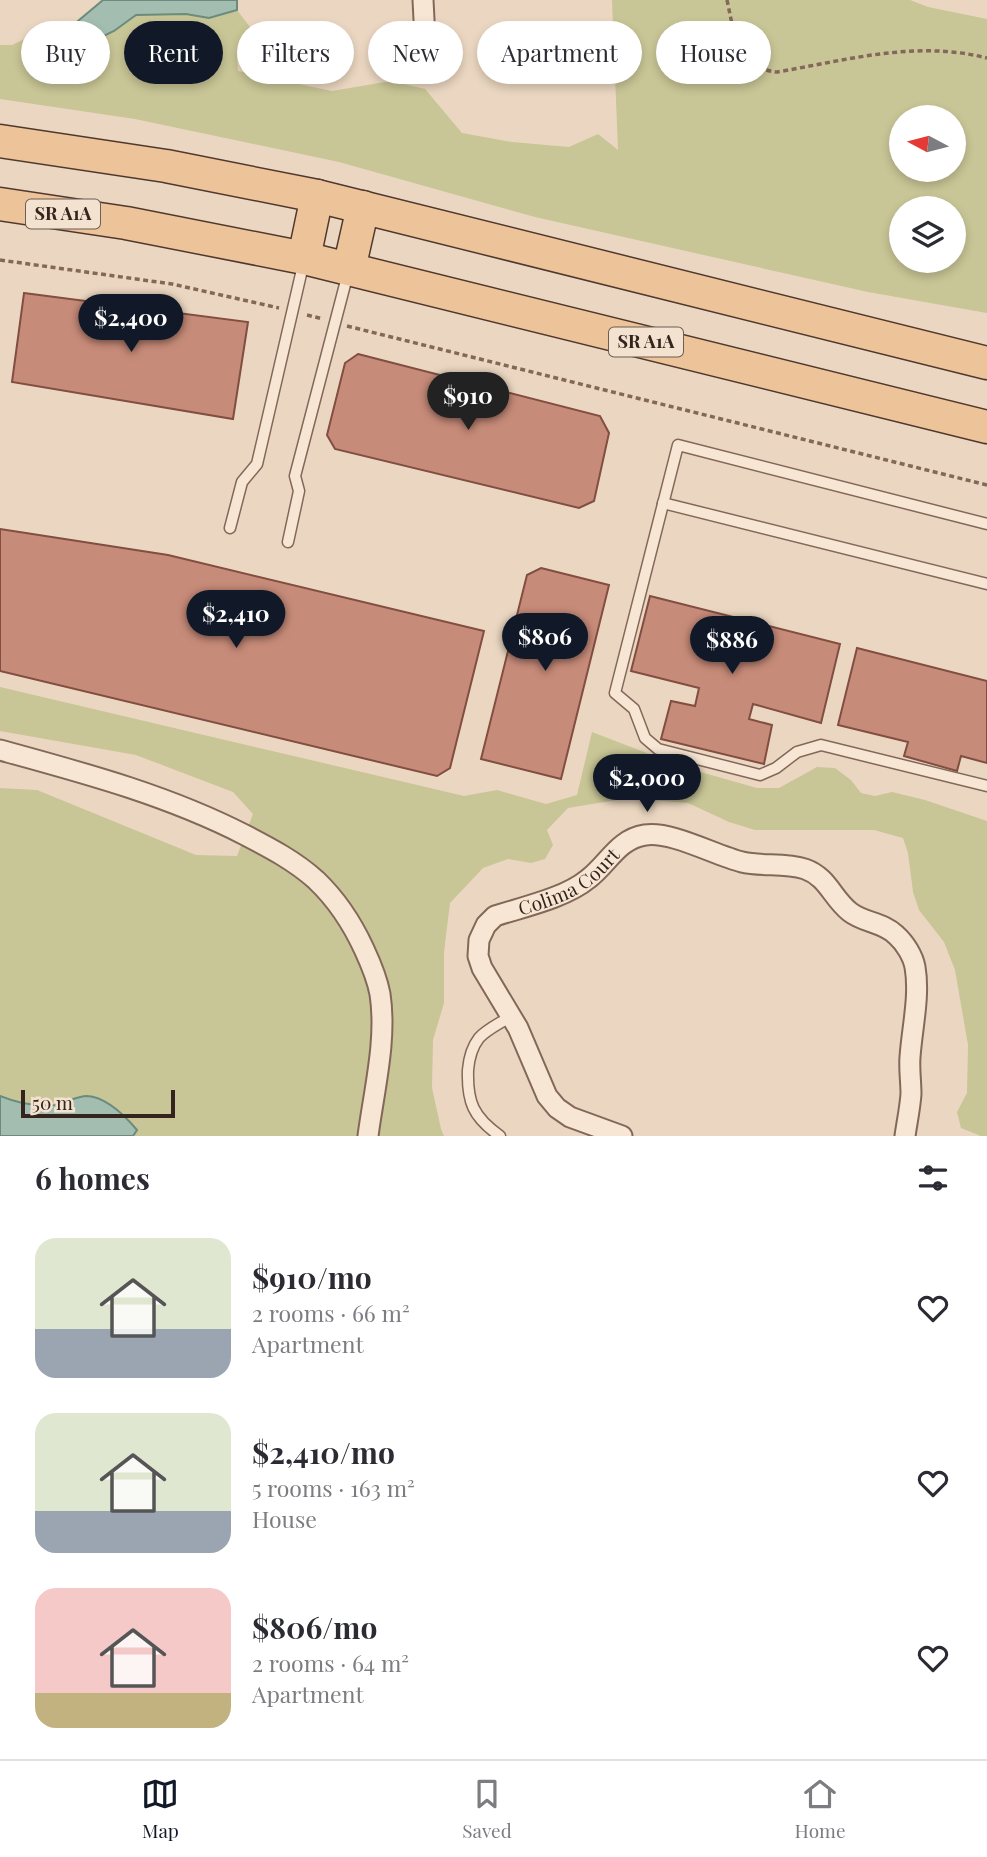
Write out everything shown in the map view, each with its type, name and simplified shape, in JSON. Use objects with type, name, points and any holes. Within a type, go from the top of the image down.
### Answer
[{"type":"main road","points":[[0,141],[166,166],[317,196],[987,363]]},
{"type":"main road","points":[[304,258],[317,196]]},
{"type":"main road","name":"SR A1A","points":[[0,204],[126,223],[304,258],[987,427]]},
{"type":"main road","points":[[349,269],[363,207]]},
{"type":"street","points":[[423,0],[424,21]]},
{"type":"street","points":[[0,750],[106,779],[161,797],[216,820],[295,863],[333,897],[355,928],[380,992],[381,1036],[368,1136]]},
{"type":"street","name":"Colima Court","points":[[622,1136],[570,1117],[557,1108],[547,1096],[511,1016],[482,968],[478,956],[479,940],[486,925],[495,916],[574,889],[589,879],[622,844],[648,834],[668,837],[746,863],[803,868],[817,874],[829,884],[845,908],[855,916],[884,926],[897,935],[909,951],[915,966],[911,1094],[905,1136]]},
{"type":"lane","points":[[230,528],[242,482],[257,464],[304,258]]},
{"type":"lane","points":[[288,542],[299,491],[295,476],[349,269]]},
{"type":"lane","points":[[987,524],[678,445],[615,693],[634,709],[645,738],[657,749],[760,775],[776,768],[797,752],[821,745],[987,786]]},
{"type":"lane","points":[[663,503],[987,584]]},
{"type":"lane","points":[[500,1136],[479,1118],[471,1106],[467,1092],[469,1063],[472,1049],[480,1037],[511,1016]]},
{"type":"path","points":[[727,0],[737,43],[760,69],[777,72],[891,51],[959,52],[987,58]]},
{"type":"path","points":[[0,260],[172,284],[987,485]]},
{"type":"shaded area","points":[[103,0],[237,0],[237,10],[209,18],[186,14],[136,15],[110,33],[110,21],[78,21]]},
{"type":"shaded area","points":[[612,0],[910,0],[928,7],[987,19],[987,313],[868,292],[535,217],[339,162],[135,119],[0,99],[0,45],[12,45],[21,41],[21,84],[110,84],[110,32],[124,24],[124,84],[223,84],[223,21],[128,21],[136,15],[186,14],[209,18],[237,10],[245,21],[237,21],[237,84],[299,84],[332,91],[373,84],[404,84],[425,89],[462,133],[512,142],[569,147],[598,134],[618,150],[615,84],[642,84],[642,21],[613,21]]},
{"type":"shaded area","points":[[0,687],[464,796],[497,790],[546,804],[577,795],[592,732],[683,767],[757,788],[779,788],[817,767],[835,768],[851,780],[861,793],[875,796],[892,792],[987,821],[987,1136],[961,1128],[957,1112],[967,1093],[968,1045],[955,970],[944,942],[919,910],[903,838],[874,830],[755,830],[729,822],[688,803],[628,798],[568,808],[547,830],[553,845],[545,859],[531,863],[508,859],[483,868],[450,903],[444,952],[444,1003],[433,1040],[432,1088],[444,1136],[133,1136],[136,1130],[88,1096],[65,1102],[33,1104],[0,1096],[0,788],[37,790],[196,855],[237,856],[253,814],[233,792],[136,755],[0,731]]},
{"type":"shaded area","points":[[0,1096],[41,1105],[55,1105],[83,1096],[94,1097],[115,1108],[137,1130],[133,1136],[0,1136]]},
{"type":"building","points":[[24,293],[248,322],[233,419],[12,382]]},
{"type":"building","points":[[358,354],[600,416],[609,433],[594,501],[579,508],[335,449],[327,435],[345,363]]},
{"type":"building","points":[[0,529],[168,555],[484,631],[450,768],[437,776],[0,671]]},
{"type":"building","points":[[541,568],[609,585],[561,779],[481,759],[527,575]]},
{"type":"building","points":[[650,596],[840,644],[821,723],[753,704],[749,719],[772,725],[764,764],[661,739],[671,701],[695,706],[699,688],[631,671]]},
{"type":"building","points":[[857,648],[987,681],[987,763],[961,756],[957,771],[904,756],[908,742],[838,725]]}]
